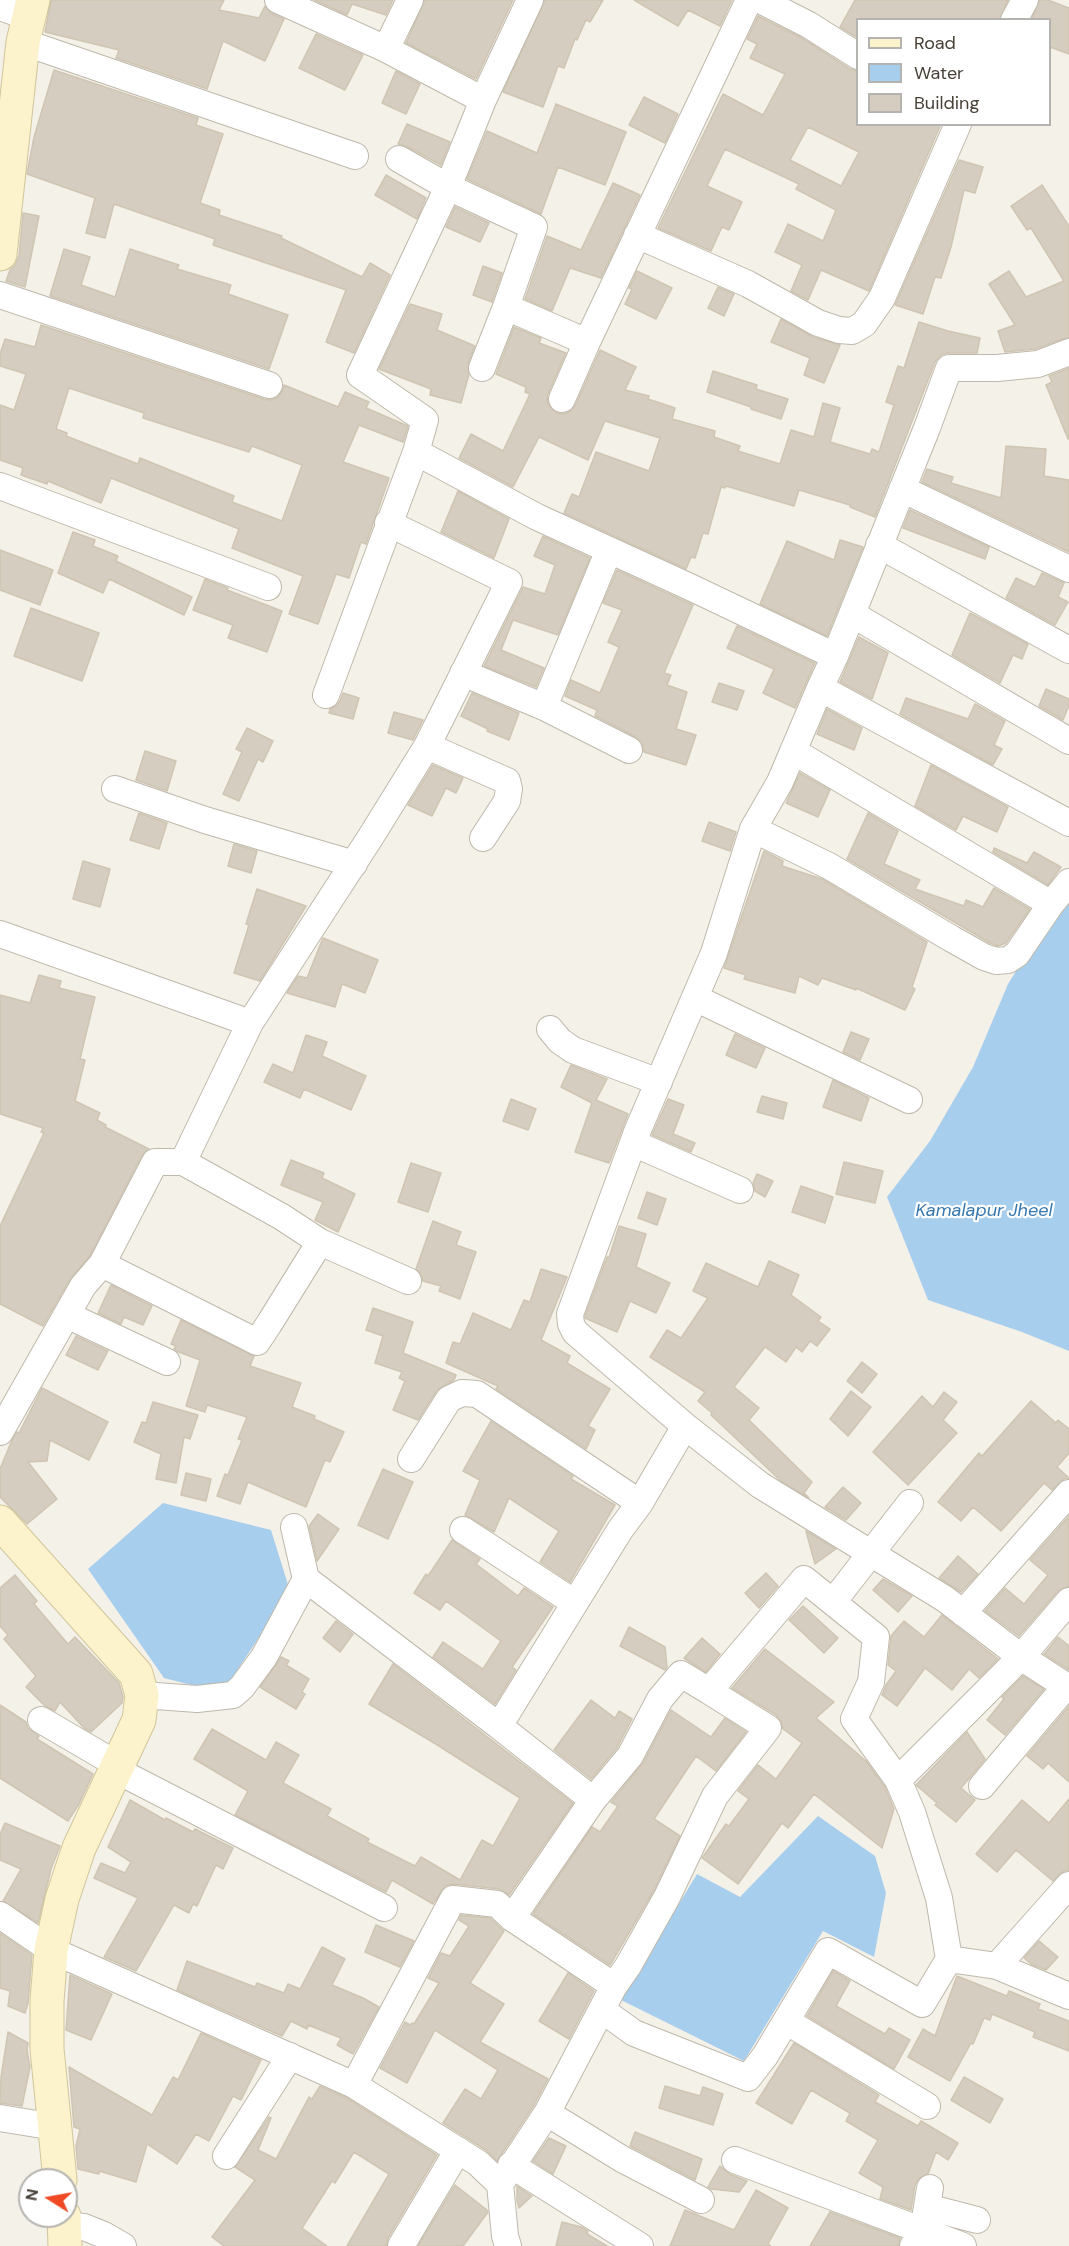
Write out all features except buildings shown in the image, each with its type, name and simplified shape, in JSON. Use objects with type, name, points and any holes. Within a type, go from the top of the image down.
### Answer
[{"type":"street","points":[[386,49],[410,0]]},
{"type":"street","points":[[326,695],[416,452],[425,420],[360,375],[448,187],[483,100],[530,0]]},
{"type":"street","points":[[562,399],[749,0]]},
{"type":"street","points":[[760,0],[809,25],[856,55]]},
{"type":"street","points":[[1015,18],[1025,0]]},
{"type":"street","points":[[283,1],[386,49],[483,100]]},
{"type":"street","points":[[1,234],[21,17],[355,156]]},
{"type":"street","points":[[637,235],[747,284],[818,323],[839,330],[852,331],[864,324],[882,298],[957,126]]},
{"type":"street","points":[[399,159],[448,187],[534,227],[482,368]]},
{"type":"street","points":[[0,295],[269,385]]},
{"type":"street","points":[[506,307],[587,342]]},
{"type":"street","points":[[982,1786],[1067,1687],[1021,1657],[945,1599],[760,1485],[685,1426],[575,1332],[570,1314],[633,1143],[714,953],[753,829],[780,782],[835,657],[949,368],[997,368],[1038,364],[1069,352]]},
{"type":"street","points":[[416,452],[537,518],[835,657]]},
{"type":"street","points":[[0,486],[268,587]]},
{"type":"street","points":[[902,489],[1069,569]]},
{"type":"street","points":[[183,1162],[250,1023],[428,746],[509,582],[388,523]]},
{"type":"street","points":[[879,545],[1069,650]]},
{"type":"street","points":[[544,707],[609,550]]},
{"type":"street","points":[[852,614],[1069,741]]},
{"type":"street","points":[[463,673],[544,707],[629,750]]},
{"type":"street","points":[[820,688],[1069,823]]},
{"type":"street","points":[[428,746],[507,781],[509,789],[507,801],[483,838]]},
{"type":"street","points":[[793,752],[1051,904]]},
{"type":"street","points":[[114,789],[205,820],[354,864]]},
{"type":"street","points":[[753,829],[829,866],[951,939],[996,961],[1008,960],[1017,954],[1069,882]]},
{"type":"street","points":[[0,934],[250,1023]]},
{"type":"street","points":[[695,998],[909,1100]]},
{"type":"street","points":[[550,1029],[560,1041],[573,1050],[658,1082]]},
{"type":"street","points":[[633,1143],[740,1190]]},
{"type":"street","points":[[0,1432],[83,1286],[102,1264],[155,1162],[183,1162],[282,1217],[320,1242],[408,1281]]},
{"type":"street","points":[[102,1264],[256,1342],[320,1242]]},
{"type":"street","points":[[67,1315],[167,1362]]},
{"type":"street","points":[[411,1458],[449,1399],[462,1393],[477,1394],[640,1503]]},
{"type":"street","points":[[498,1726],[620,1530],[640,1503],[685,1426]]},
{"type":"street","points":[[963,1613],[1069,1493]]},
{"type":"street","points":[[833,1602],[910,1503]]},
{"type":"street","points":[[294,1527],[306,1579],[593,1800]]},
{"type":"street","points":[[464,1530],[575,1603]]},
{"type":"street","points":[[3,1533],[136,1674],[142,1695],[140,1720],[79,1848],[62,1899],[51,1950],[47,2001],[47,2049],[59,2168]]},
{"type":"street","points":[[142,1695],[197,1699],[233,1695],[242,1687],[264,1657],[306,1579]]},
{"type":"street","points":[[602,2010],[634,2033],[748,2078],[765,2056],[828,1951],[922,2004],[949,1959],[939,1898],[912,1812],[897,1780],[854,1719],[871,1682],[876,1637],[804,1579],[710,1691]]},
{"type":"street","points":[[897,1780],[1021,1657],[1069,1601]]},
{"type":"street","points":[[508,2246],[505,2236],[506,2174],[547,2113],[614,1986],[667,1897],[715,1796],[768,1728],[681,1674],[660,1700],[630,1756],[593,1800],[512,1918]]},
{"type":"street","points":[[41,1720],[117,1767],[384,1908]]},
{"type":"street","points":[[997,1966],[1069,1885]]},
{"type":"street","points":[[354,2085],[453,1899],[497,1904],[512,1918],[614,1986]]},
{"type":"street","points":[[0,1915],[51,1950],[354,2085],[478,2163],[506,2174],[640,2246]]},
{"type":"street","points":[[949,1959],[997,1966],[1069,1996]]},
{"type":"street","points":[[786,2021],[927,2106]]},
{"type":"street","points":[[226,2156],[290,2056]]},
{"type":"street","points":[[547,2113],[622,2159],[701,2200]]},
{"type":"street","points":[[0,2118],[55,2127]]},
{"type":"street","points":[[401,2246],[458,2151]]},
{"type":"street","points":[[735,2160],[923,2218],[977,2220]]},
{"type":"street","points":[[923,2218],[963,2246]]},
{"type":"street","points":[[65,2229],[84,2227],[123,2246]]},
{"type":"water","name":"Kamalapur Jheel","points":[[1069,886],[1069,1351],[1022,1332],[928,1300],[887,1197],[930,1141],[973,1067],[1008,984]]},
{"type":"water","points":[[163,1503],[271,1530],[290,1591],[222,1693],[164,1678],[88,1569]]},
{"type":"water","points":[[818,1816],[875,1856],[886,1893],[874,1957],[823,1931],[744,2061],[621,2000],[697,1874],[740,1897]]}]
